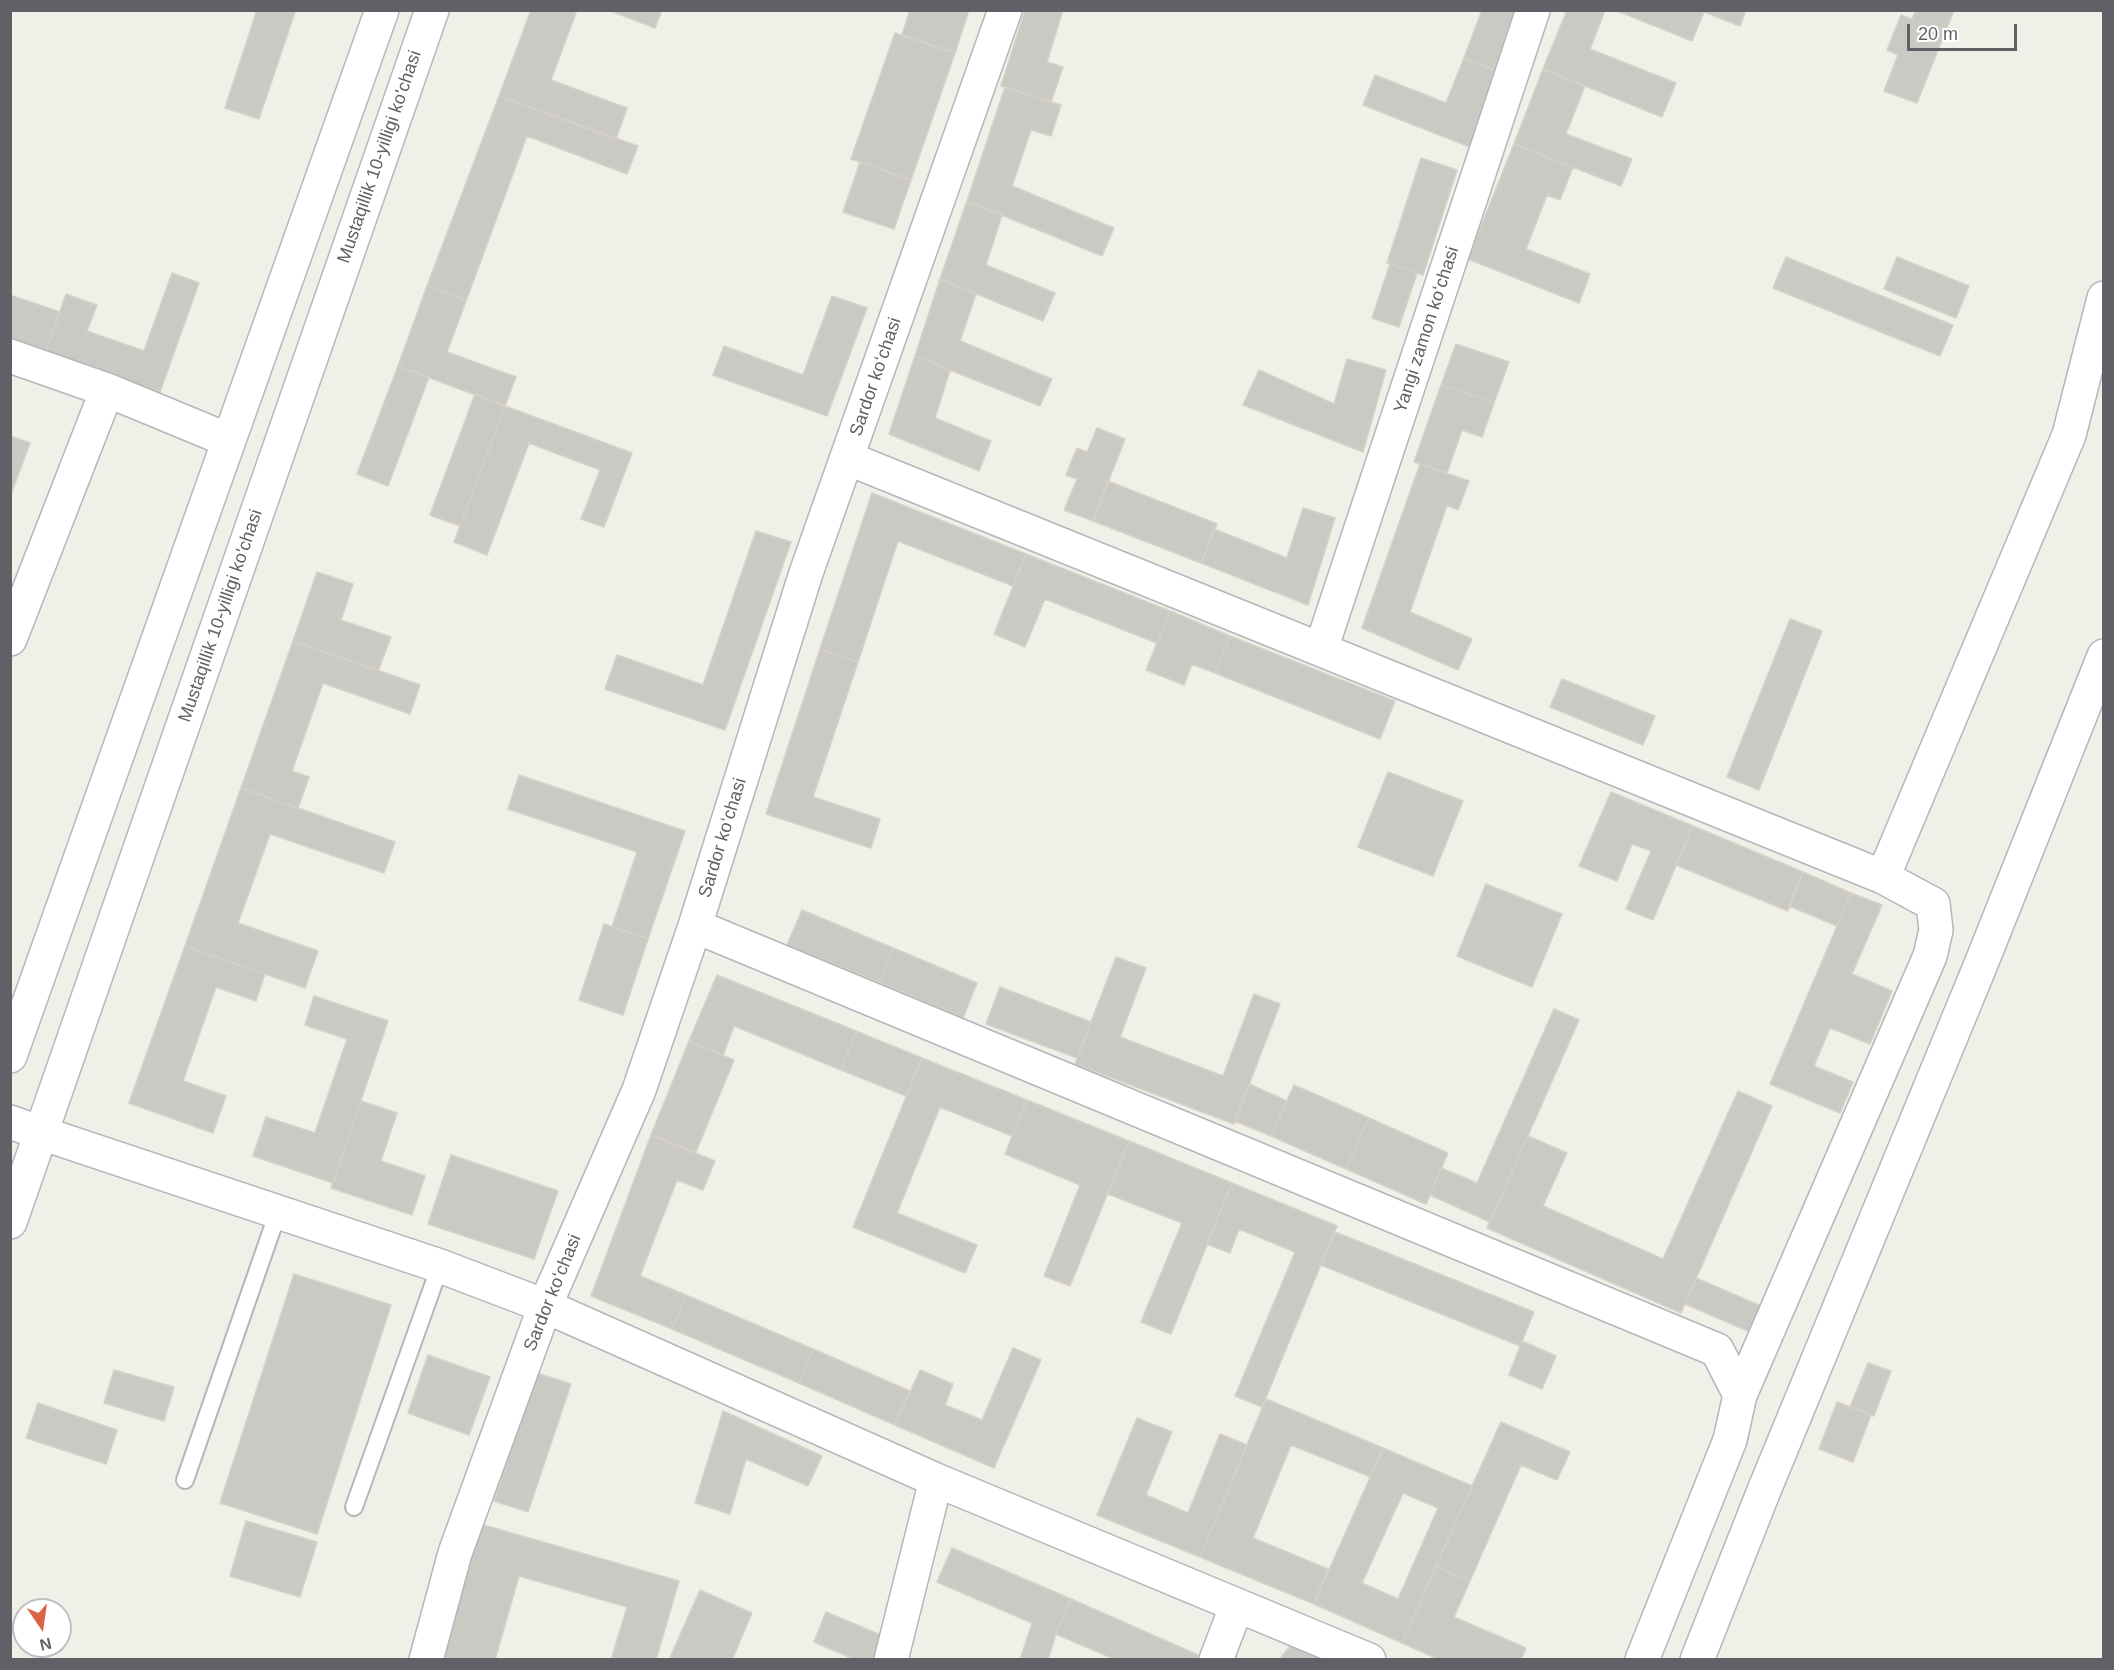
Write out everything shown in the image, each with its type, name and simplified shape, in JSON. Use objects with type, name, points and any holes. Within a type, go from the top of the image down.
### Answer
[{"type":"street","points":[[10,1056],[382,10]]},
{"type":"street","name":"Mustaqillik 10-yilligi ko'chasi","points":[[10,1222],[432,10]]},
{"type":"street","name":"Sardor koʻchasi","points":[[426,1659],[455,1554],[545,1306],[639,1090],[695,926],[806,573],[1005,10]]},
{"type":"street","name":"Yangi zamon koʻchasi","points":[[1321,649],[1533,10]]},
{"type":"street","points":[[1883,877],[2069,435],[2103,298]]},
{"type":"street","points":[[10,356],[107,390],[228,440]]},
{"type":"street","points":[[10,639],[107,390]]},
{"type":"street","points":[[847,458],[1883,877],[1934,904],[1936,930],[1930,956],[1740,1395],[1730,1440],[1642,1659]]},
{"type":"street","points":[[1697,1659],[1981,964],[2103,656]]},
{"type":"street","points":[[695,926],[1717,1350],[1740,1395]]},
{"type":"street","points":[[10,1122],[440,1266],[545,1306],[936,1480],[1369,1659]]},
{"type":"street","points":[[891,1659],[936,1480]]},
{"type":"street","points":[[1216,1659],[1237,1605]]},
{"type":"lane","points":[[184,1480],[278,1212]]},
{"type":"lane","points":[[354,1507],[440,1266]]},
{"type":"building","points":[[257,10],[295,12],[259,119],[225,108]]},
{"type":"building","points":[[531,10],[577,10],[551,80],[627,108],[616,139],[499,96]]},
{"type":"building","points":[[608,10],[662,10],[655,28]]},
{"type":"building","points":[[910,10],[969,10],[955,53],[902,35]]},
{"type":"building","points":[[1025,10],[1063,10],[1047,62],[1063,67],[1051,102],[1001,86]]},
{"type":"building","points":[[1482,10],[1523,10],[1499,72],[1464,58]]},
{"type":"building","points":[[1567,10],[1605,10],[1590,49],[1676,83],[1662,117],[1543,69]]},
{"type":"building","points":[[1615,10],[1699,10],[1704,12],[1692,41]]},
{"type":"building","points":[[1699,10],[1746,10],[1740,26]]},
{"type":"building","points":[[1916,10],[1954,10],[1917,103],[1884,91],[1898,55],[1887,50],[1901,15],[1912,19]]},
{"type":"building","points":[[895,33],[955,53],[911,180],[851,159]]},
{"type":"building","points":[[1464,58],[1499,72],[1470,147],[1363,105],[1375,75],[1446,103]]},
{"type":"building","points":[[1543,69],[1585,86],[1566,134],[1632,159],[1621,186],[1514,144]]},
{"type":"building","points":[[1005,87],[1061,105],[1051,136],[1031,130],[1012,186],[1114,228],[1102,256],[967,201]]},
{"type":"building","points":[[499,96],[638,146],[627,174],[527,136],[466,301],[427,286]]},
{"type":"building","points":[[1514,144],[1573,167],[1560,200],[1547,195],[1526,249],[1590,274],[1579,303],[1468,259]]},
{"type":"building","points":[[1421,158],[1457,170],[1423,275],[1387,263]]},
{"type":"building","points":[[860,162],[911,180],[894,229],[843,212]]},
{"type":"building","points":[[967,201],[1002,215],[986,265],[1055,293],[1043,321],[940,279]]},
{"type":"building","points":[[1786,257],[1953,325],[1940,356],[1773,288]]},
{"type":"building","points":[[1897,257],[1969,286],[1956,318],[1884,289]]},
{"type":"building","points":[[1390,264],[1417,273],[1399,327],[1372,318]]},
{"type":"building","points":[[172,273],[199,283],[160,392],[46,351],[66,294],[97,305],[87,331],[144,351]]},
{"type":"building","points":[[940,279],[976,294],[960,341],[1052,379],[1040,406],[915,356]]},
{"type":"building","points":[[427,286],[466,301],[447,352],[516,377],[505,406],[398,366]]},
{"type":"building","points":[[10,295],[60,312],[46,351],[10,339]]},
{"type":"building","points":[[832,296],[867,308],[827,416],[713,375],[724,346],[803,375]]},
{"type":"building","points":[[1456,344],[1509,362],[1494,403],[1441,385]]},
{"type":"building","points":[[915,356],[950,370],[935,418],[991,441],[979,471],[889,434]]},
{"type":"building","points":[[1347,359],[1386,370],[1363,452],[1243,405],[1259,370],[1334,404]]},
{"type":"building","points":[[398,366],[429,377],[388,486],[357,474]]},
{"type":"building","points":[[1441,385],[1494,403],[1482,437],[1462,430],[1447,473],[1414,462]]},
{"type":"building","points":[[475,394],[505,406],[460,526],[430,515]]},
{"type":"building","points":[[505,406],[632,453],[604,527],[581,519],[600,470],[529,443],[487,555],[454,542]]},
{"type":"building","points":[[1097,428],[1125,439],[1093,521],[1064,510],[1077,479],[1066,475],[1077,448],[1087,452]]},
{"type":"building","points":[[10,436],[30,443],[10,497]]},
{"type":"building","points":[[1420,464],[1469,481],[1458,510],[1447,505],[1410,612],[1472,639],[1458,670],[1362,628]]},
{"type":"building","points":[[1108,481],[1217,524],[1201,563],[1093,521]]},
{"type":"building","points":[[872,493],[1026,554],[1013,586],[898,541],[858,662],[820,649]]},
{"type":"building","points":[[1303,508],[1335,518],[1308,605],[1201,563],[1214,529],[1287,558]]},
{"type":"building","points":[[756,531],[791,542],[725,730],[605,689],[617,655],[703,685]]},
{"type":"building","points":[[1026,554],[1170,611],[1157,643],[1045,599],[1025,647],[994,634]]},
{"type":"building","points":[[317,572],[353,584],[341,620],[391,637],[378,671],[293,641]]},
{"type":"building","points":[[1170,611],[1230,636],[1215,673],[1192,664],[1184,685],[1146,670]]},
{"type":"building","points":[[1790,619],[1822,631],[1759,790],[1727,777]]},
{"type":"building","points":[[1230,636],[1395,701],[1380,739],[1215,673]]},
{"type":"building","points":[[293,641],[420,685],[410,714],[323,683],[292,771],[309,777],[298,808],[241,788]]},
{"type":"building","points":[[820,649],[858,662],[813,797],[880,819],[871,848],[766,814]]},
{"type":"building","points":[[1562,679],[1655,716],[1643,745],[1550,707]]},
{"type":"building","points":[[1388,772],[1463,801],[1433,876],[1358,847]]},
{"type":"building","points":[[519,775],[685,831],[648,939],[612,927],[637,852],[508,809]]},
{"type":"building","points":[[241,788],[395,842],[384,873],[270,834],[238,923],[318,951],[305,988],[185,946]]},
{"type":"building","points":[[1611,792],[1693,826],[1653,920],[1626,909],[1651,851],[1632,844],[1617,881],[1579,866]]},
{"type":"building","points":[[1693,826],[1803,872],[1788,911],[1676,865]]},
{"type":"building","points":[[1803,872],[1851,893],[1837,926],[1789,906]]},
{"type":"building","points":[[1486,884],[1562,914],[1532,987],[1457,956]]},
{"type":"building","points":[[1851,893],[1882,905],[1852,974],[1892,991],[1870,1044],[1830,1028],[1814,1066],[1853,1082],[1840,1113],[1770,1084]]},
{"type":"building","points":[[802,910],[893,948],[879,982],[787,945]]},
{"type":"building","points":[[604,924],[648,939],[623,1015],[579,1000]]},
{"type":"building","points":[[185,946],[265,974],[256,1001],[216,987],[183,1081],[226,1096],[213,1133],[129,1103]]},
{"type":"building","points":[[893,948],[977,983],[963,1018],[879,982]]},
{"type":"building","points":[[1116,957],[1146,968],[1120,1037],[1223,1076],[1254,994],[1280,1004],[1234,1124],[1075,1064]]},
{"type":"building","points":[[717,975],[856,1031],[841,1070],[734,1026],[723,1055],[689,1041]]},
{"type":"building","points":[[1000,987],[1091,1022],[1077,1058],[986,1024]]},
{"type":"building","points":[[314,996],[388,1021],[333,1183],[253,1156],[266,1117],[315,1133],[347,1039],[305,1025]]},
{"type":"building","points":[[1554,1009],[1579,1020],[1490,1222],[1430,1195],[1441,1168],[1477,1183]]},
{"type":"building","points":[[856,1031],[922,1058],[906,1096],[841,1070]]},
{"type":"building","points":[[689,1041],[734,1060],[696,1152],[651,1135]]},
{"type":"building","points":[[922,1058],[1027,1100],[1012,1136],[940,1107],[897,1213],[977,1245],[965,1273],[853,1227]]},
{"type":"building","points":[[1249,1084],[1287,1101],[1271,1136],[1235,1121]]},
{"type":"building","points":[[1294,1085],[1369,1118],[1346,1169],[1271,1136]]},
{"type":"building","points":[[1738,1091],[1772,1106],[1681,1313],[1487,1228],[1528,1136],[1567,1153],[1543,1206],[1663,1259]]},
{"type":"building","points":[[1027,1100],[1129,1141],[1070,1286],[1044,1276],[1080,1185],[1005,1154]]},
{"type":"building","points":[[361,1101],[397,1113],[381,1161],[425,1176],[412,1215],[331,1188]]},
{"type":"building","points":[[1369,1118],[1448,1153],[1426,1204],[1346,1169]]},
{"type":"building","points":[[651,1135],[715,1161],[703,1190],[677,1180],[640,1276],[686,1295],[672,1329],[591,1296]]},
{"type":"building","points":[[1129,1141],[1232,1183],[1171,1334],[1141,1322],[1182,1223],[1108,1194]]},
{"type":"building","points":[[451,1155],[558,1191],[534,1259],[428,1224]]},
{"type":"building","points":[[1232,1183],[1337,1226],[1262,1407],[1235,1396],[1295,1252],[1239,1229],[1230,1253],[1207,1244]]},
{"type":"building","points":[[1335,1232],[1534,1312],[1520,1346],[1321,1265]]},
{"type":"building","points":[[294,1274],[391,1305],[317,1534],[220,1503]]},
{"type":"building","points":[[1696,1278],[1761,1306],[1750,1332],[1685,1304]]},
{"type":"building","points":[[686,1295],[813,1349],[799,1383],[672,1329]]},
{"type":"building","points":[[1522,1341],[1556,1356],[1542,1389],[1509,1375]]},
{"type":"building","points":[[1013,1348],[1041,1360],[994,1468],[895,1425],[920,1370],[953,1384],[945,1405],[982,1420]]},
{"type":"building","points":[[813,1349],[910,1391],[895,1425],[799,1383]]},
{"type":"building","points":[[428,1355],[490,1377],[469,1435],[408,1413]]},
{"type":"building","points":[[1868,1363],[1891,1371],[1874,1416],[1850,1407]]},
{"type":"building","points":[[114,1370],[174,1387],[164,1421],[104,1403]]},
{"type":"building","points":[[537,1373],[571,1384],[528,1512],[494,1501]]},
{"type":"building","points":[[1266,1399],[1383,1448],[1371,1477],[1291,1445],[1253,1538],[1328,1569],[1314,1604],[1200,1557]]},
{"type":"building","points":[[1837,1402],[1871,1415],[1853,1462],[1819,1449]]},
{"type":"building","points":[[38,1403],[117,1430],[106,1464],[26,1438]]},
{"type":"building","points":[[723,1411],[822,1456],[808,1486],[746,1459],[730,1514],[695,1503]]},
{"type":"building","points":[[1137,1418],[1172,1432],[1146,1495],[1188,1513],[1220,1434],[1247,1445],[1200,1557],[1097,1515]]},
{"type":"building","points":[[1501,1422],[1570,1452],[1557,1480],[1521,1465],[1470,1581],[1436,1566]]},
{"type":"building","points":[[1383,1448],[1472,1486],[1402,1643],[1314,1604]],"holes":[[[1403,1493],[1438,1508],[1398,1599],[1362,1583]]]},
{"type":"building","points":[[246,1521],[317,1542],[300,1597],[230,1576]]},
{"type":"building","points":[[480,1524],[679,1581],[656,1660],[611,1660],[627,1607],[519,1576],[495,1660],[441,1660]]},
{"type":"building","points":[[952,1548],[1071,1599],[1048,1660],[1020,1660],[1032,1623],[937,1582]]},
{"type":"building","points":[[1436,1566],[1470,1581],[1454,1617],[1526,1648],[1521,1660],[1440,1660],[1402,1643]]},
{"type":"building","points":[[700,1590],[752,1613],[732,1660],[669,1660]]},
{"type":"building","points":[[1071,1599],[1198,1655],[1196,1660],[1116,1660],[1056,1634]]},
{"type":"building","points":[[826,1612],[883,1636],[873,1660],[856,1660],[814,1642]]},
{"type":"building","points":[[1295,1640],[1333,1660],[1279,1660]]}]
